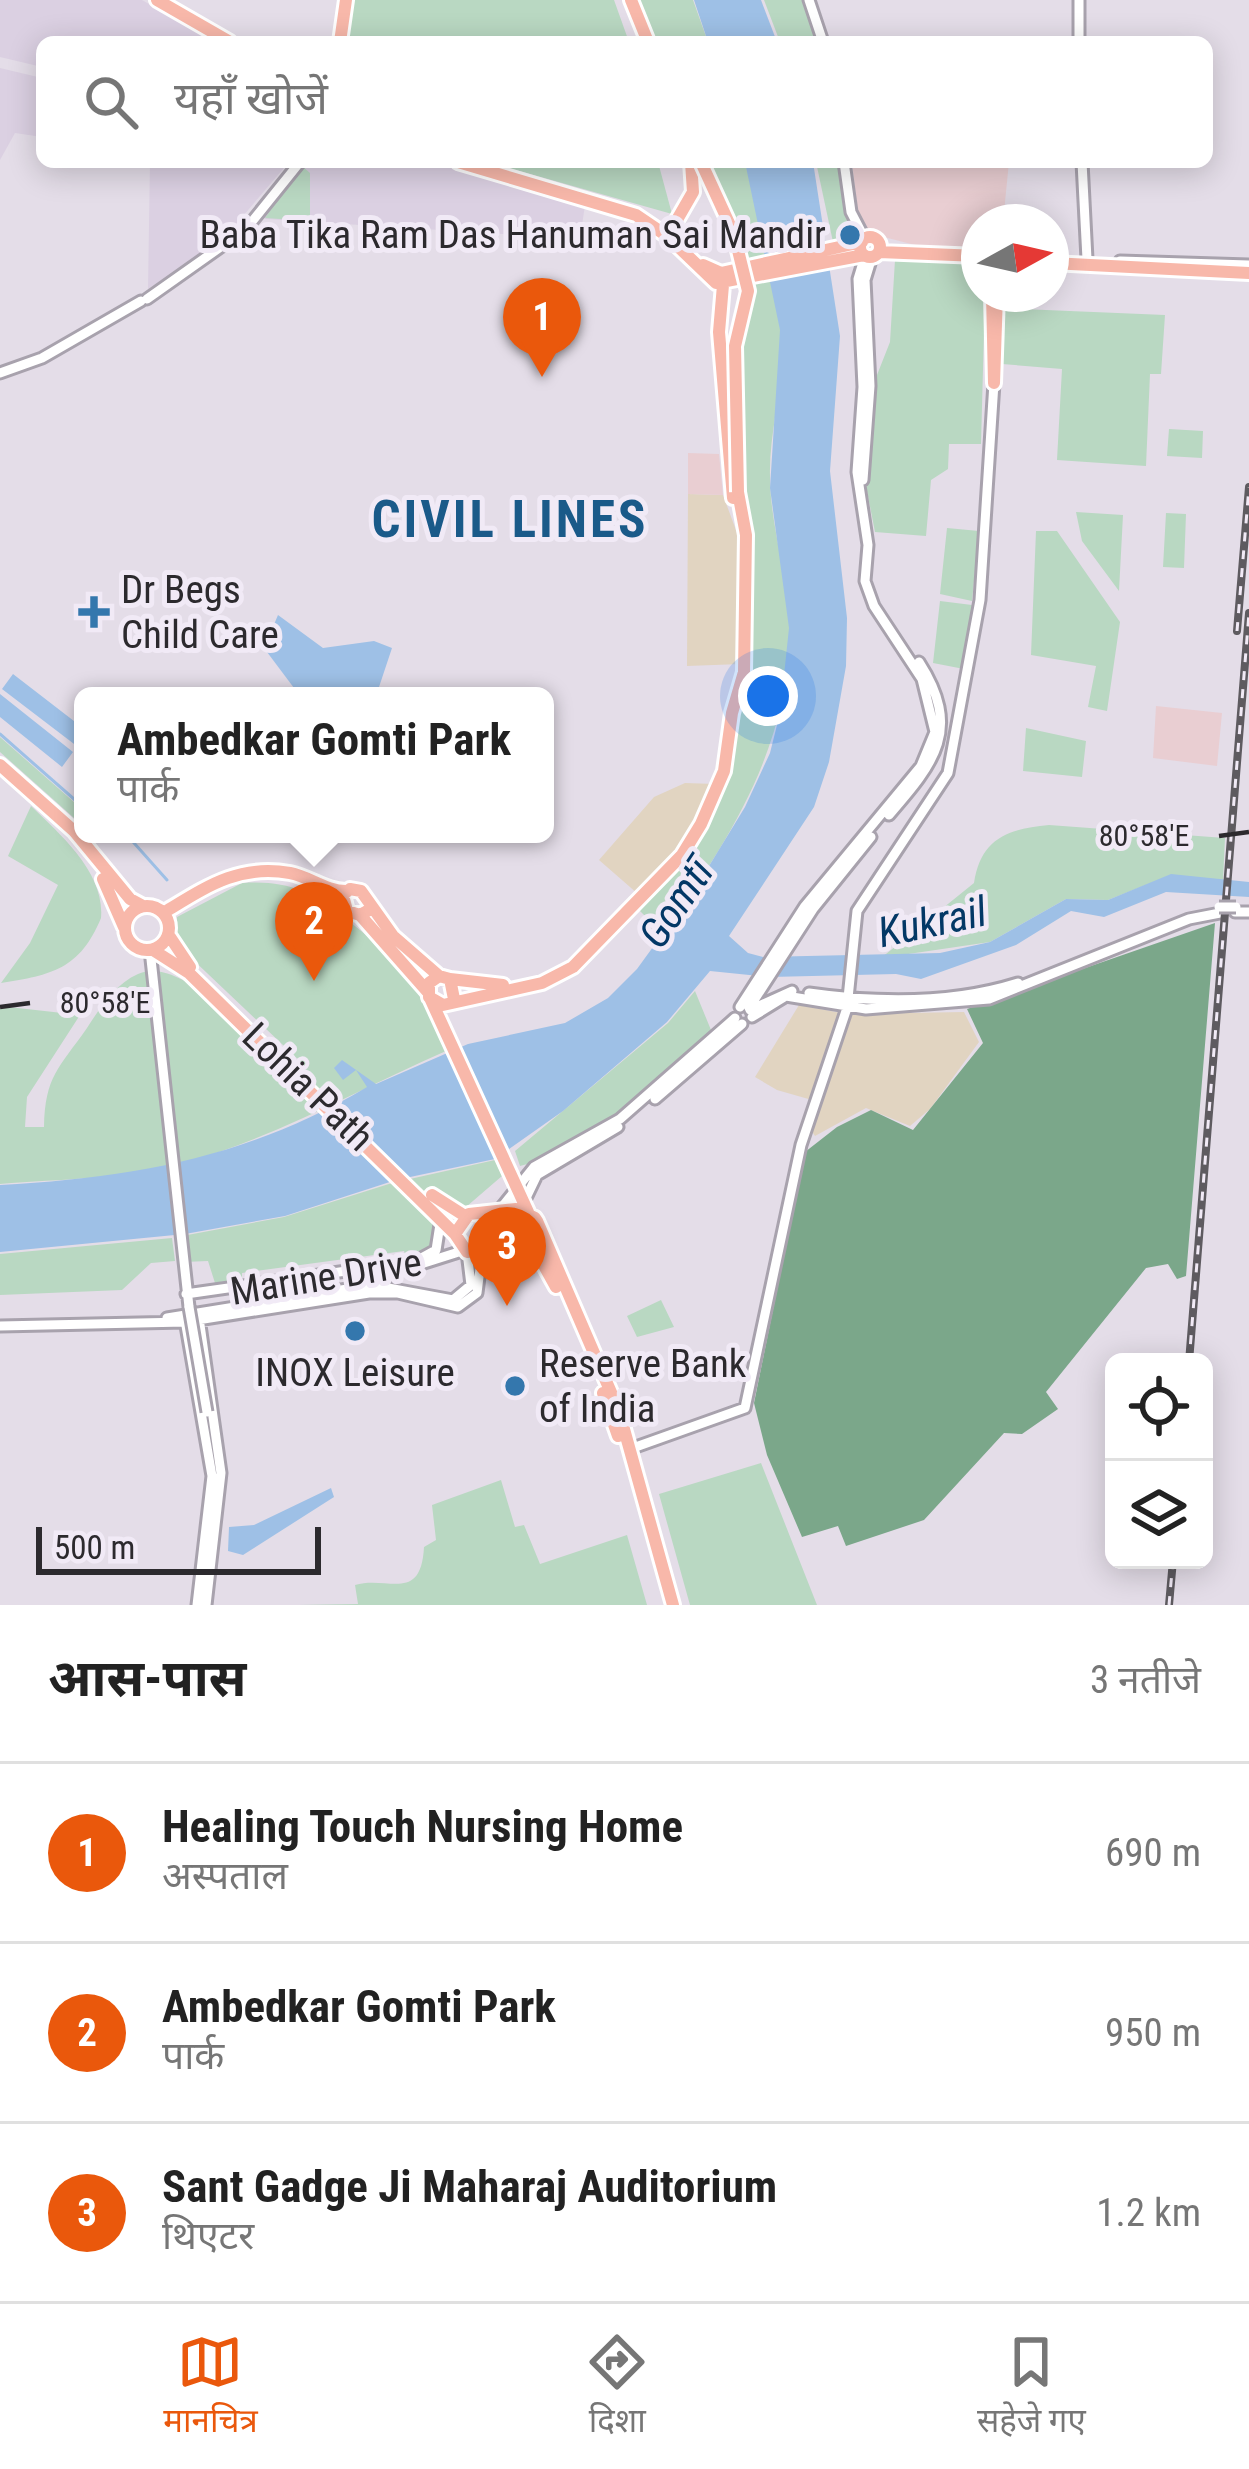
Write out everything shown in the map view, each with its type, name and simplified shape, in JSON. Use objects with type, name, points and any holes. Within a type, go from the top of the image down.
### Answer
[{"type":"main road","points":[[157,0],[220,36]]},
{"type":"main road","points":[[172,0],[231,36]]},
{"type":"main road","points":[[341,36],[346,0]]},
{"type":"main road","points":[[631,0],[646,36]]},
{"type":"main road","points":[[478,168],[636,215],[668,236],[707,274],[728,280],[866,249],[961,253]]},
{"type":"main road","points":[[498,168],[641,211],[670,232],[707,274]]},
{"type":"main road","points":[[670,232],[693,192],[691,168]]},
{"type":"main road","points":[[704,168],[734,234],[748,292],[735,346],[737,500]]},
{"type":"main road","points":[[1069,260],[1127,264]]},
{"type":"main road","points":[[1069,261],[1249,271]]},
{"type":"main road","points":[[344,896],[361,890],[365,913],[439,1004],[545,979],[582,958],[682,855],[717,792],[744,673],[744,527],[720,345],[728,280]]},
{"type":"main road","points":[[994,312],[994,383]]},
{"type":"main road","points":[[0,769],[74,839]]},
{"type":"main road","points":[[0,769],[74,831]]},
{"type":"main road","points":[[77,843],[125,907],[136,902]]},
{"type":"main road","points":[[84,843],[136,902],[166,922]]},
{"type":"main road","points":[[151,950],[166,922],[214,889],[250,879],[290,880],[344,896],[445,977],[500,985],[545,979]]},
{"type":"main road","points":[[112,891],[124,927]]},
{"type":"main road","points":[[124,927],[136,902]]},
{"type":"main road","name":"Lohia Path","points":[[166,922],[192,969],[434,1205],[466,1251]]},
{"type":"main road","name":"Lohia Path","points":[[124,927],[133,946],[151,950],[189,973],[308,1081]]},
{"type":"main road","points":[[428,994],[445,977]]},
{"type":"main road","points":[[445,977],[452,1000],[445,1030]]},
{"type":"main road","points":[[428,994],[527,1206],[629,1445],[669,1605]]},
{"type":"main road","name":"Lohia Path","points":[[434,1205],[465,1216]]},
{"type":"main road","points":[[455,1234],[465,1216],[527,1206]]},
{"type":"main road","points":[[466,1251],[525,1246],[536,1235],[527,1206]]},
{"type":"main road","points":[[525,1246],[537,1253],[551,1277],[611,1413],[669,1605]]},
{"type":"street","points":[[809,0],[821,36]]},
{"type":"street","points":[[1079,0],[1079,36]]},
{"type":"street","points":[[0,373],[53,352],[246,229],[292,168]]},
{"type":"street","points":[[527,1206],[537,1174],[600,1140],[748,1010],[825,886],[921,766],[935,732],[922,679],[874,606],[865,581],[867,533],[856,472],[867,386],[866,249],[851,212],[845,168]]},
{"type":"street","points":[[1082,168],[1087,259]]},
{"type":"street","points":[[629,1445],[745,1408],[801,1145],[848,1000],[857,911],[948,773],[980,599],[994,383]]},
{"type":"street","points":[[510,1169],[534,1168],[620,1120],[748,1010],[786,996],[865,1005],[989,999],[1189,919],[1249,909]]},
{"type":"street","points":[[151,950],[180,1262],[220,1464],[221,1500],[206,1605]]},
{"type":"street","points":[[527,1206],[534,1168]]},
{"type":"street","name":"Marine Drive","points":[[190,1310],[416,1261],[436,1250],[440,1241],[434,1205]]},
{"type":"street","points":[[190,1310],[372,1285],[453,1300],[471,1285],[466,1251]]},
{"type":"street","name":"Marine Drive","points":[[0,1324],[190,1310],[466,1251]]},
{"type":"street","points":[[190,1310],[369,1293],[398,1293],[458,1307],[474,1297],[481,1262],[494,1251]]},
{"type":"street","points":[[190,1310],[220,1464]]},
{"type":"street","points":[[190,1310],[212,1494],[197,1605]]},
{"type":"street","points":[[206,1430],[207,1412]]},
{"type":"shaded area","points":[[0,0],[142,0],[204,36],[36,36],[36,66],[0,57]]},
{"type":"shaded area","points":[[0,68],[36,77],[36,136],[15,133],[0,160]]},
{"type":"shaded area","points":[[150,168],[284,168],[220,243],[148,289]]},
{"type":"shaded area","points":[[297,168],[471,168],[585,205],[580,239],[265,219],[262,215]]},
{"type":"shaded area","points":[[853,168],[1008,168],[1005,204],[961,204],[961,248],[919,246],[868,233],[859,223]]},
{"type":"shaded area","points":[[688,453],[719,454],[723,495],[688,494]]},
{"type":"shaded area","points":[[688,494],[723,495],[740,541],[741,664],[687,666]]},
{"type":"shaded area","points":[[1156,706],[1222,713],[1217,766],[1153,758]]},
{"type":"shaded area","points":[[685,783],[716,784],[678,850],[638,894],[599,860],[654,797]]},
{"type":"shaded area","points":[[799,1005],[841,1013],[812,1100],[777,1090],[755,1077]]},
{"type":"shaded area","points":[[964,1012],[979,1042],[930,1109],[910,1126],[866,1108],[815,1136],[811,1130],[851,1014]]},
{"type":"green space","points":[[350,0],[614,0],[627,36],[345,36]]},
{"type":"green space","points":[[634,0],[693,0],[706,36],[648,36]]},
{"type":"green space","points":[[764,0],[808,0],[820,36],[778,36]]},
{"type":"green space","points":[[299,168],[304,168],[310,173],[310,221],[265,218]]},
{"type":"green space","points":[[509,168],[660,168],[672,214]]},
{"type":"green space","points":[[705,168],[747,168],[775,284],[781,358],[770,476],[788,602],[787,665],[769,748],[753,787],[712,862],[663,934],[637,908],[677,865],[731,743],[747,673],[735,341],[747,286]]},
{"type":"green space","points":[[817,168],[843,168],[852,228],[843,230],[844,240],[833,242]]},
{"type":"green space","points":[[895,260],[961,262],[961,312],[985,312],[981,444],[949,444],[948,469],[931,480],[926,536],[875,532],[866,486],[877,375],[890,342]]},
{"type":"green space","points":[[1000,312],[1165,315],[1161,374],[1150,374],[1146,466],[1057,460],[1062,369],[1002,364]]},
{"type":"green space","points":[[1169,429],[1203,431],[1202,458],[1167,456]]},
{"type":"green space","points":[[1076,512],[1123,515],[1119,591],[1082,541]]},
{"type":"green space","points":[[1166,513],[1186,514],[1184,568],[1163,567]]},
{"type":"green space","points":[[947,528],[979,531],[972,601],[940,594]]},
{"type":"green space","points":[[1036,531],[1057,531],[1120,622],[1107,711],[1088,707],[1096,666],[1031,655]]},
{"type":"green space","points":[[940,601],[972,605],[964,669],[933,663]]},
{"type":"green space","points":[[1026,728],[1086,741],[1082,777],[1023,771]]},
{"type":"green space","points":[[0,737],[74,802],[74,818],[0,752]]},
{"type":"green space","points":[[31,806],[89,870],[101,918],[84,949],[62,967],[1,983],[30,943],[58,885],[8,856]]},
{"type":"green space","points":[[1049,825],[1225,838],[1223,880],[1171,875],[1108,900],[1066,899],[990,942],[881,958],[974,883],[990,846],[1009,833]]},
{"type":"green space","points":[[242,883],[272,883],[309,894],[366,935],[407,976],[446,1051],[217,1153],[115,1175],[0,1184],[0,1006],[80,1015],[27,1097],[25,1127],[44,1127],[47,1096],[61,1063],[109,997],[138,974],[157,971],[199,990],[292,1078],[304,1065],[188,955],[177,938],[177,917]]},
{"type":"green space","points":[[1215,923],[1186,1276],[1177,1279],[1168,1264],[1146,1268],[1046,1392],[1058,1409],[1022,1434],[1004,1433],[924,1520],[846,1546],[838,1526],[802,1537],[767,1455],[754,1403],[805,1152],[837,1127],[871,1110],[913,1130],[983,1043],[967,1009]]},
{"type":"green space","points":[[695,991],[711,1030],[692,1050],[599,1130],[547,1158],[520,1166],[515,1151],[668,1023]]},
{"type":"green space","points":[[495,1160],[502,1176],[466,1207],[435,1190],[421,1203],[435,1219],[439,1236],[427,1254],[406,1257],[404,1251],[242,1273],[242,1278],[215,1283],[208,1261],[184,1262],[182,1236],[284,1217],[392,1183]]},
{"type":"green space","points":[[172,1238],[175,1261],[151,1263],[122,1290],[0,1295],[0,1254]]},
{"type":"green space","points":[[661,1300],[674,1327],[637,1337],[627,1316]]},
{"type":"green space","points":[[761,1463],[817,1605],[690,1605],[659,1494]]},
{"type":"green space","points":[[501,1480],[515,1527],[524,1525],[540,1564],[627,1535],[647,1605],[298,1605],[358,1604],[355,1585],[409,1581],[421,1565],[424,1547],[436,1540],[432,1505]]},
{"type":"water","points":[[694,0],[761,0],[775,36],[706,36]]},
{"type":"water","points":[[746,168],[814,168],[840,336],[830,471],[847,618],[846,666],[829,762],[814,807],[729,936],[748,953],[763,957],[940,953],[990,942],[1066,899],[1108,900],[1171,874],[1249,882],[1249,897],[1166,892],[1104,917],[1071,911],[1016,945],[921,979],[896,974],[770,977],[710,971],[667,1022],[563,1111],[495,1159],[396,1180],[285,1216],[185,1234],[0,1252],[0,1185],[98,1177],[235,1147],[323,1111],[367,1087],[356,1070],[343,1080],[334,1068],[342,1060],[376,1084],[468,1044],[565,1023],[608,998],[637,969],[695,889],[745,807],[770,753],[780,713],[789,628],[770,488],[780,330]]},
{"type":"water","points":[[278,615],[323,648],[374,641],[392,648],[379,687],[293,687],[264,648]]},
{"type":"water","points":[[13,674],[74,721],[74,744],[2,689]]},
{"type":"water","points":[[0,694],[73,752],[62,767],[0,717]]},
{"type":"water","points":[[331,1488],[334,1497],[243,1555],[228,1551],[229,1527],[254,1525]]},
{"type":"waterway","points":[[0,734],[74,799]]},
{"type":"waterway","points":[[134,843],[167,880]]},
{"type":"railway","points":[[1237,631],[1249,487]]},
{"type":"railway","points":[[1190,1353],[1249,613]]},
{"type":"railway","points":[[1169,1605],[1172,1569]]},
{"type":"place","name":"Baba Tika Ram Das Hanuman Sai Mandir","points":[[850,235]]},
{"type":"place","name":"Healing Touch Nursing Home","points":[[542,377]]},
{"type":"place","name":"Dr Begs Child Care","points":[[94,612]]},
{"type":"place","name":"Ambedkar Gomti Park","points":[[314,981]]},
{"type":"place","name":"Sant Gadge Ji Maharaj Auditorium","points":[[507,1306]]},
{"type":"place","name":"INOX Leisure","points":[[355,1331]]},
{"type":"place","name":"Reserve Bank of India","points":[[515,1386]]},
{"type":"district","name":"CIVIL LINES","points":[[510,519]]},
{"type":"water label","name":"Gomtī","points":[[676,903]]},
{"type":"water label","name":"Kukrail","points":[[932,922]]}]
